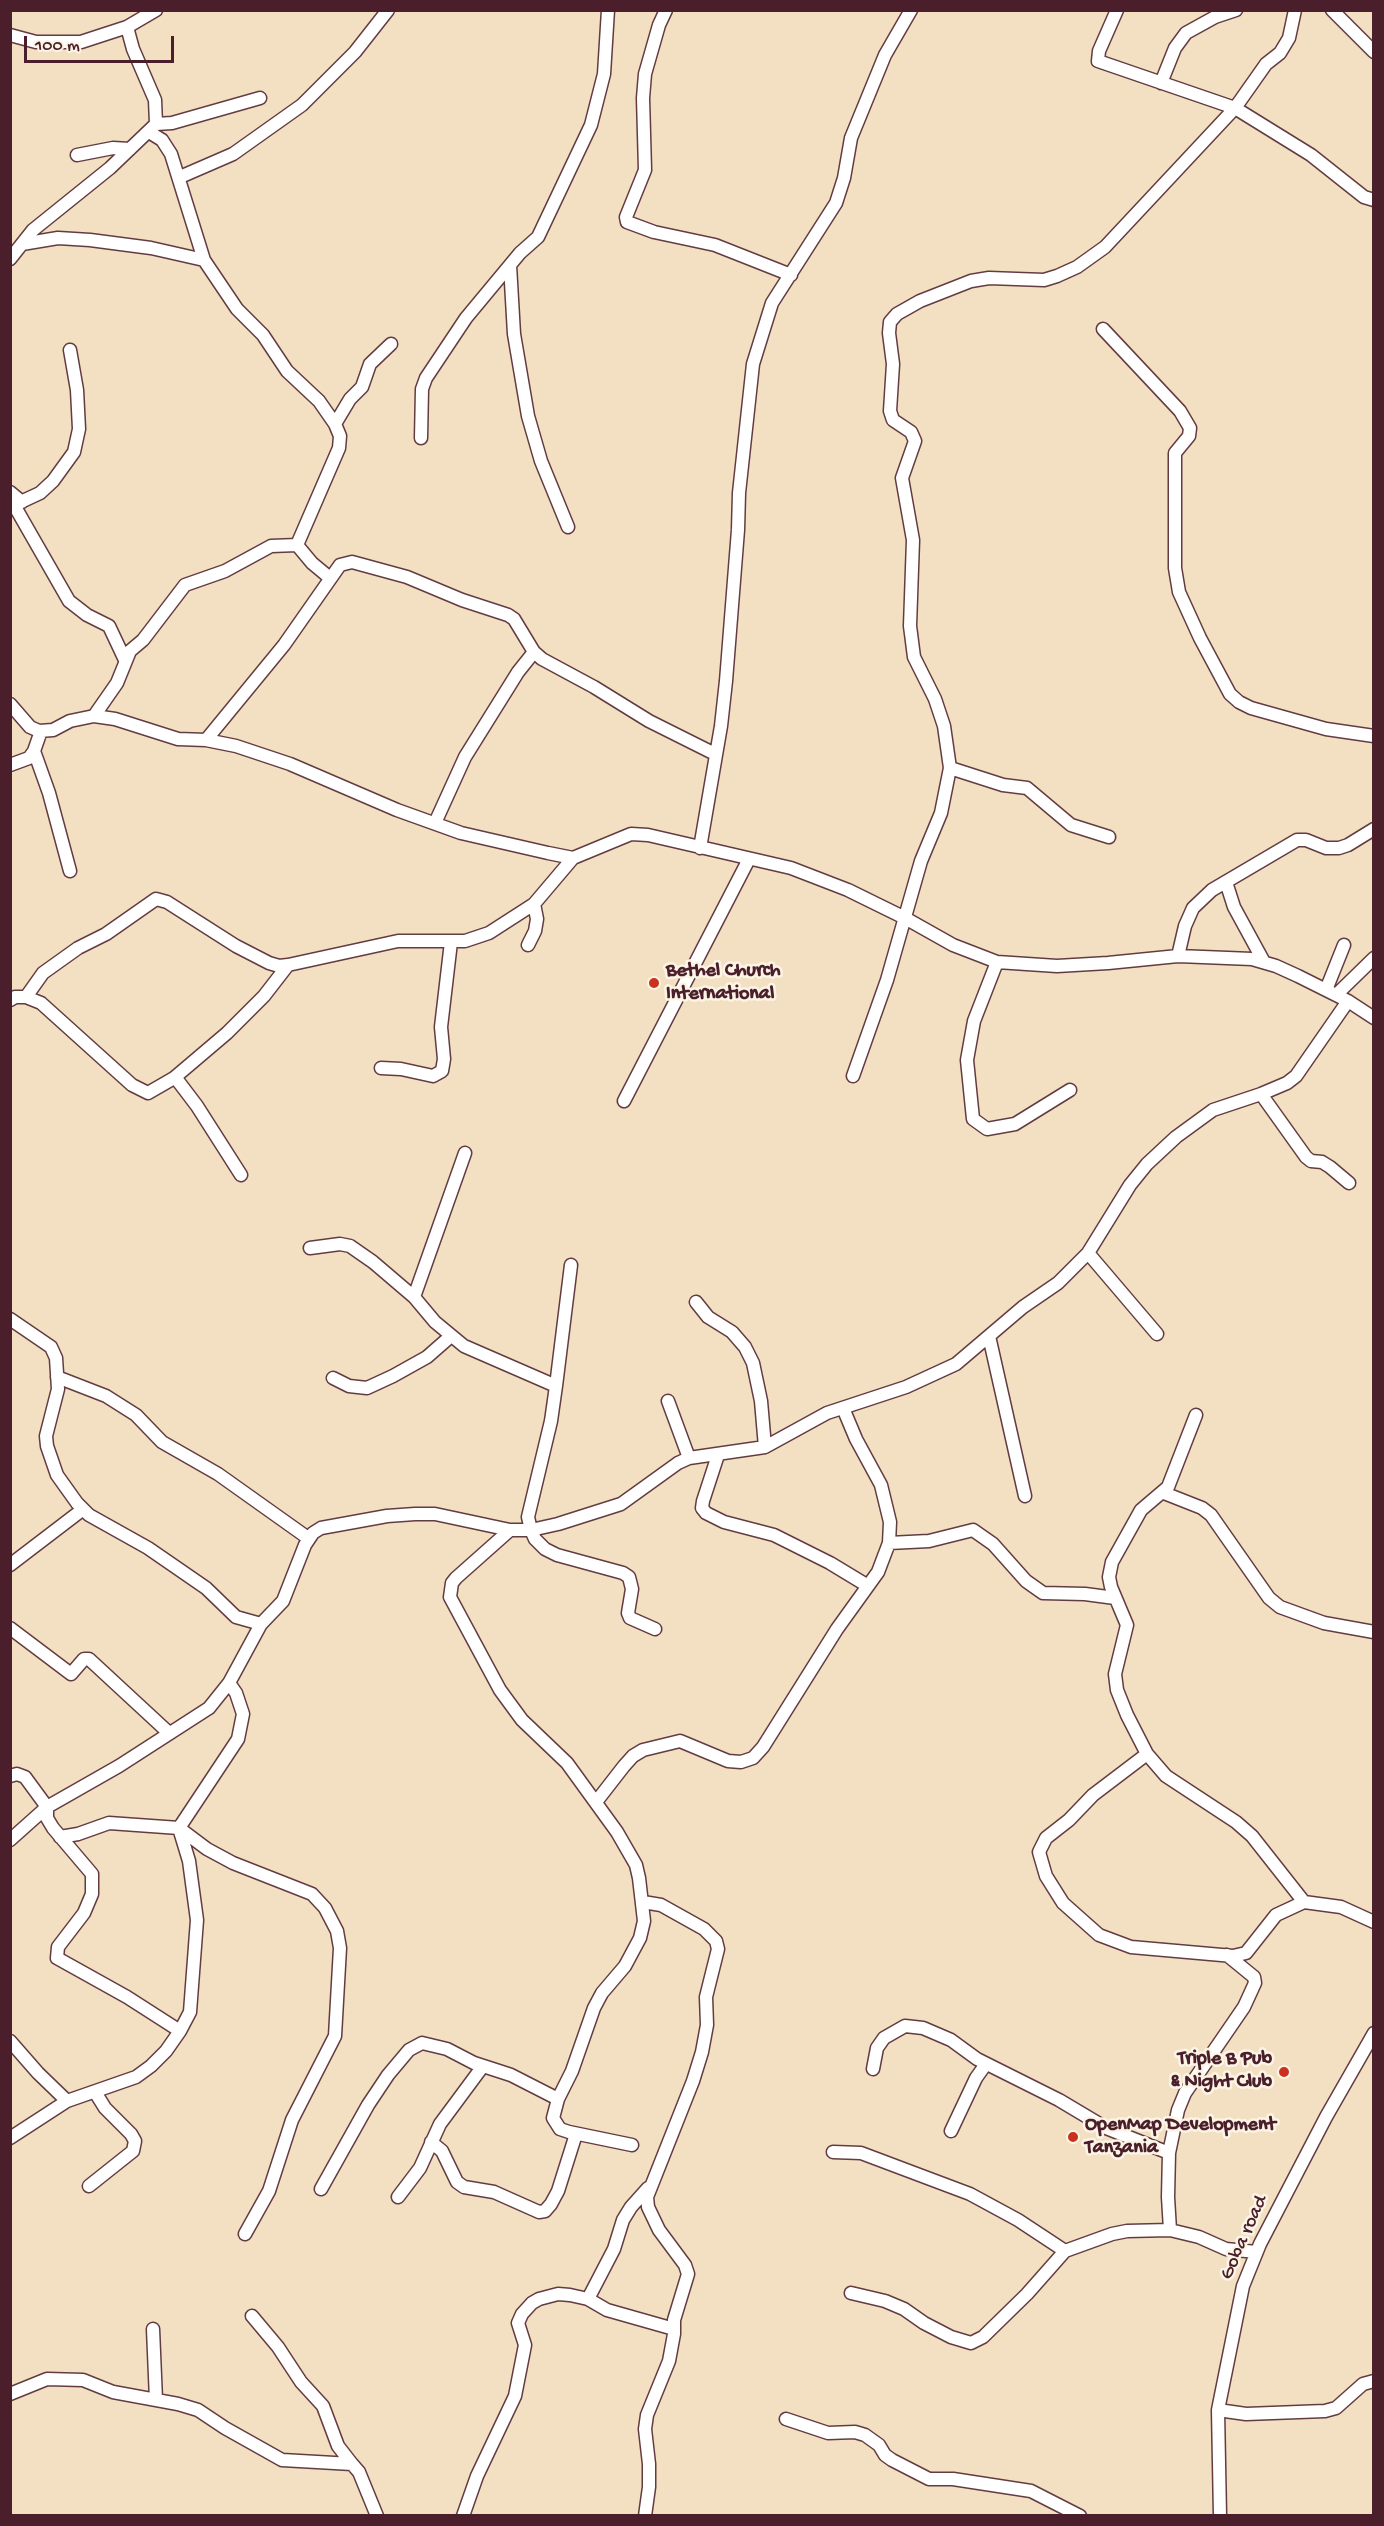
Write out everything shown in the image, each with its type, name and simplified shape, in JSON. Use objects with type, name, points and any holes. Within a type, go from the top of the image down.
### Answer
[{"type":"street","points":[[10,35],[36,42],[81,42],[127,27],[156,10]]},
{"type":"street","points":[[180,177],[233,154],[302,105],[356,52],[388,10]]},
{"type":"street","points":[[422,438],[422,389],[426,378],[466,318],[510,265],[538,237],[591,125],[604,74],[608,10]]},
{"type":"street","points":[[666,10],[659,25],[645,74],[643,98],[645,170],[626,220],[629,224],[654,232],[715,245],[791,275]]},
{"type":"street","points":[[700,848],[721,726],[730,648],[739,493],[753,364],[772,303],[836,203],[844,178],[851,138],[885,55],[911,10]]},
{"type":"street","points":[[1117,10],[1099,51],[1098,61],[1235,108],[1311,156],[1365,197],[1374,200]]},
{"type":"street","points":[[1161,83],[1175,48],[1186,33],[1215,17],[1236,10]]},
{"type":"street","points":[[853,1076],[887,980],[921,861],[941,813],[950,768],[944,726],[935,699],[914,657],[910,626],[913,540],[902,478],[915,441],[911,432],[893,420],[890,411],[893,364],[890,322],[897,314],[920,301],[971,281],[989,278],[1044,279],[1057,276],[1077,267],[1105,247],[1235,108],[1261,69],[1286,45],[1295,10]]},
{"type":"street","points":[[1332,10],[1374,52]]},
{"type":"street","points":[[127,27],[133,49],[155,100],[152,128],[168,146],[180,177],[204,260],[237,309],[263,335],[287,371],[319,402],[335,424],[340,436],[339,448],[297,545]]},
{"type":"street","points":[[10,259],[33,230],[152,128],[261,98]]},
{"type":"street","points":[[77,155],[113,148],[130,149]]},
{"type":"street","points":[[22,244],[58,238],[90,240],[150,248],[204,260]]},
{"type":"street","points":[[510,265],[514,334],[528,416],[541,461],[568,527]]},
{"type":"street","points":[[1103,329],[1180,411],[1190,428],[1189,436],[1175,453],[1175,568],[1179,592],[1230,694],[1251,708],[1326,729],[1374,736]]},
{"type":"street","points":[[335,424],[350,399],[362,387],[370,364],[392,344]]},
{"type":"street","points":[[16,505],[40,493],[53,481],[74,452],[79,429],[77,390],[70,350]]},
{"type":"street","points":[[10,492],[69,601],[87,615],[109,626],[125,660]]},
{"type":"street","points":[[297,545],[312,563],[330,578]]},
{"type":"street","points":[[94,716],[117,683],[130,651],[143,640],[185,585],[225,571],[272,546],[297,545]]},
{"type":"street","points":[[206,740],[284,645],[342,563],[352,562],[407,577],[462,600],[508,615],[514,619],[534,652],[542,659],[594,687],[649,721],[715,754]]},
{"type":"street","points":[[435,823],[465,757],[518,672],[534,652]]},
{"type":"street","points":[[10,704],[30,727],[41,731],[53,730],[70,721],[94,716],[115,719],[178,739],[206,740],[236,746],[290,764],[435,823],[490,841],[573,858]]},
{"type":"street","points":[[10,765],[29,758],[34,752],[41,731]]},
{"type":"street","points":[[34,752],[49,794],[70,871]]},
{"type":"street","points":[[950,768],[1003,784],[1027,788],[1071,825],[1109,837]]},
{"type":"street","points":[[1178,956],[1185,926],[1193,908],[1206,894],[1297,840],[1306,840],[1326,848],[1339,848],[1374,829]]},
{"type":"street","points":[[26,997],[43,973],[78,948],[106,934],[156,899],[167,902],[236,946],[279,966],[398,941],[465,941],[489,933],[534,904],[573,858],[631,834],[648,835],[791,868],[848,890],[953,945],[997,962],[1036,966],[1087,965],[1178,956],[1215,956],[1264,962],[1331,992],[1374,1018]]},
{"type":"street","points":[[624,1101],[749,859]]},
{"type":"street","points":[[1226,882],[1234,908],[1264,962]]},
{"type":"street","points":[[528,945],[535,931],[537,919],[534,904]]},
{"type":"street","points":[[381,1068],[401,1069],[433,1076],[442,1071],[444,1059],[441,1027],[451,942]]},
{"type":"street","points":[[1331,992],[1344,945]]},
{"type":"street","points":[[1331,992],[1374,958]]},
{"type":"street","points":[[997,962],[974,1021],[967,1060],[973,1119],[987,1129],[1015,1124],[1070,1090]]},
{"type":"street","points":[[10,1000],[15,997],[34,998],[142,1092],[148,1093],[157,1090],[176,1077],[239,1022],[264,996],[288,965]]},
{"type":"street","points":[[10,1840],[47,1807],[119,1766],[209,1708],[229,1683],[261,1624],[283,1601],[308,1538],[321,1528],[387,1516],[415,1514],[435,1514],[510,1530],[531,1530],[570,1520],[621,1503],[678,1463],[689,1458],[765,1447],[827,1413],[906,1387],[956,1364],[1023,1307],[1058,1283],[1088,1253],[1130,1185],[1176,1137],[1213,1110],[1261,1094],[1287,1083],[1296,1076],[1348,1001]]},
{"type":"street","points":[[176,1077],[241,1175]]},
{"type":"street","points":[[1261,1094],[1306,1157],[1311,1161],[1322,1162],[1349,1183]]},
{"type":"street","points":[[414,1297],[465,1153]]},
{"type":"street","points":[[310,1248],[340,1244],[350,1246],[373,1262],[414,1297],[435,1322],[464,1346],[556,1386]]},
{"type":"street","points":[[1088,1253],[1157,1334]]},
{"type":"street","points":[[571,1265],[551,1421],[528,1517],[535,1539],[545,1549],[557,1555],[623,1573],[629,1577],[632,1589],[628,1613],[630,1618],[655,1629]]},
{"type":"street","points":[[696,1302],[708,1317],[732,1332],[745,1347],[753,1363],[761,1401],[765,1447]]},
{"type":"street","points":[[10,1319],[51,1347],[56,1358],[58,1389],[46,1436],[47,1446],[57,1475],[82,1510],[173,1564],[206,1588],[236,1617],[261,1624]]},
{"type":"street","points":[[333,1378],[348,1386],[367,1388],[393,1377],[427,1357],[451,1336]]},
{"type":"street","points":[[989,1336],[1025,1496]]},
{"type":"street","points":[[57,1377],[106,1396],[136,1415],[162,1442],[218,1474],[308,1538]]},
{"type":"street","points":[[668,1401],[689,1458]]},
{"type":"street","points":[[596,1802],[633,1756],[643,1750],[680,1741],[728,1761],[741,1762],[753,1758],[763,1747],[837,1629],[878,1572],[889,1543],[890,1522],[881,1485],[856,1439],[843,1408]]},
{"type":"street","points":[[1196,1415],[1172,1480],[1164,1493],[1141,1510],[1120,1544],[1109,1577],[1114,1598],[1128,1626],[1115,1674],[1117,1690],[1147,1754],[1166,1776],[1236,1822],[1252,1836],[1304,1902]]},
{"type":"street","points":[[718,1455],[703,1501],[702,1508],[706,1513],[724,1522],[774,1535],[830,1563],[868,1586]]},
{"type":"street","points":[[1164,1493],[1202,1508],[1211,1515],[1269,1598],[1280,1608],[1324,1623],[1374,1632]]},
{"type":"street","points":[[10,1565],[82,1510]]},
{"type":"street","points":[[510,1530],[456,1578],[452,1583],[450,1597],[500,1690],[522,1720],[567,1763],[596,1802],[636,1864],[643,1902],[644,1921],[640,1938],[625,1966],[598,2000],[572,2071],[558,2099],[553,2118],[560,2129],[632,2145]]},
{"type":"street","points":[[889,1543],[929,1541],[973,1530],[993,1544],[1026,1581],[1043,1593],[1085,1594],[1114,1598]]},
{"type":"street","points":[[10,1628],[71,1674],[84,1659],[89,1659],[169,1732]]},
{"type":"street","points":[[179,1828],[238,1739],[243,1714],[241,1705],[229,1683]]},
{"type":"street","points":[[1147,1754],[1093,1795],[1069,1820],[1046,1838],[1039,1852],[1039,1858],[1063,1903],[1099,1935],[1131,1947],[1233,1956],[1246,1953],[1276,1915],[1304,1902],[1341,1907],[1374,1922]]},
{"type":"street","points":[[10,1776],[17,1774],[25,1777],[47,1807],[47,1818],[60,1837],[88,1869],[94,1887],[84,1913],[58,1947],[57,1958],[128,1997],[180,2031]]},
{"type":"street","points":[[60,1837],[78,1834],[109,1823],[179,1828],[207,1849],[233,1863],[312,1894],[325,1908],[333,1922],[340,1948],[335,2036],[292,2120],[269,2191],[245,2234]]},
{"type":"street","points":[[10,2138],[67,2100],[136,2077],[151,2066],[180,2031],[190,2012],[192,2000],[196,1920],[189,1861],[179,1828]]},
{"type":"street","points":[[588,2299],[614,2249],[623,2220],[638,2198],[649,2187],[668,2146],[702,2052],[707,2025],[706,1997],[718,1949],[716,1941],[704,1929],[661,1905],[643,1902]]},
{"type":"street","points":[[1170,2230],[1169,2153],[1178,2110],[1185,2093],[1244,2007],[1255,1983],[1254,1977],[1227,1955]]},
{"type":"street","points":[[873,2069],[877,2048],[884,2038],[905,2026],[922,2028],[951,2040],[986,2064],[1106,2127],[1169,2153]]},
{"type":"street","name":"Goba road","points":[[1220,2516],[1218,2410],[1243,2286],[1256,2252],[1326,2116],[1374,2033]]},
{"type":"street","points":[[10,2041],[38,2073],[67,2100]]},
{"type":"street","points":[[321,2189],[368,2105],[398,2061],[409,2050],[422,2043],[434,2044],[483,2066],[511,2075],[558,2099]]},
{"type":"street","points":[[951,2131],[976,2078],[986,2064]]},
{"type":"street","points":[[398,2197],[420,2168],[440,2124],[483,2066]]},
{"type":"street","points":[[88,2186],[133,2151],[135,2141],[105,2108],[95,2092]]},
{"type":"street","points":[[431,2142],[442,2151],[457,2182],[464,2187],[494,2192],[538,2212],[545,2211],[551,2205],[576,2134]]},
{"type":"street","points":[[833,2152],[861,2153],[970,2194],[1018,2220],[1065,2251]]},
{"type":"street","points":[[645,2516],[649,2464],[646,2422],[669,2361],[677,2304],[687,2279],[687,2269],[659,2230],[648,2207],[649,2187]]},
{"type":"street","points":[[851,2293],[895,2305],[958,2340],[971,2343],[983,2337],[1027,2294],[1065,2251],[1086,2242],[1127,2231],[1170,2230],[1199,2237],[1226,2248],[1256,2252]]},
{"type":"street","points":[[463,2516],[477,2476],[515,2396],[525,2345],[518,2323],[522,2314],[539,2299],[558,2294],[588,2299],[607,2310],[674,2329]]},
{"type":"street","points":[[252,2316],[278,2347],[301,2382],[323,2406],[338,2446],[359,2472],[377,2516]]},
{"type":"street","points":[[153,2329],[156,2400]]},
{"type":"street","points":[[10,2394],[47,2379],[83,2380],[113,2392],[198,2410],[282,2460],[352,2464]]},
{"type":"street","points":[[1218,2410],[1246,2414],[1325,2411],[1336,2408],[1363,2384],[1374,2381]]},
{"type":"street","points":[[786,2419],[828,2433],[855,2432],[865,2435],[879,2445],[885,2455],[892,2460],[929,2478],[953,2479],[1031,2491],[1080,2516]]},
{"type":"place","name":"Bethel Church International","points":[[654,983]]},
{"type":"place","name":"Triple B Pub & Night Club","points":[[1284,2072]]},
{"type":"place","name":"OpenMap Development Tanzania","points":[[1073,2137]]}]
